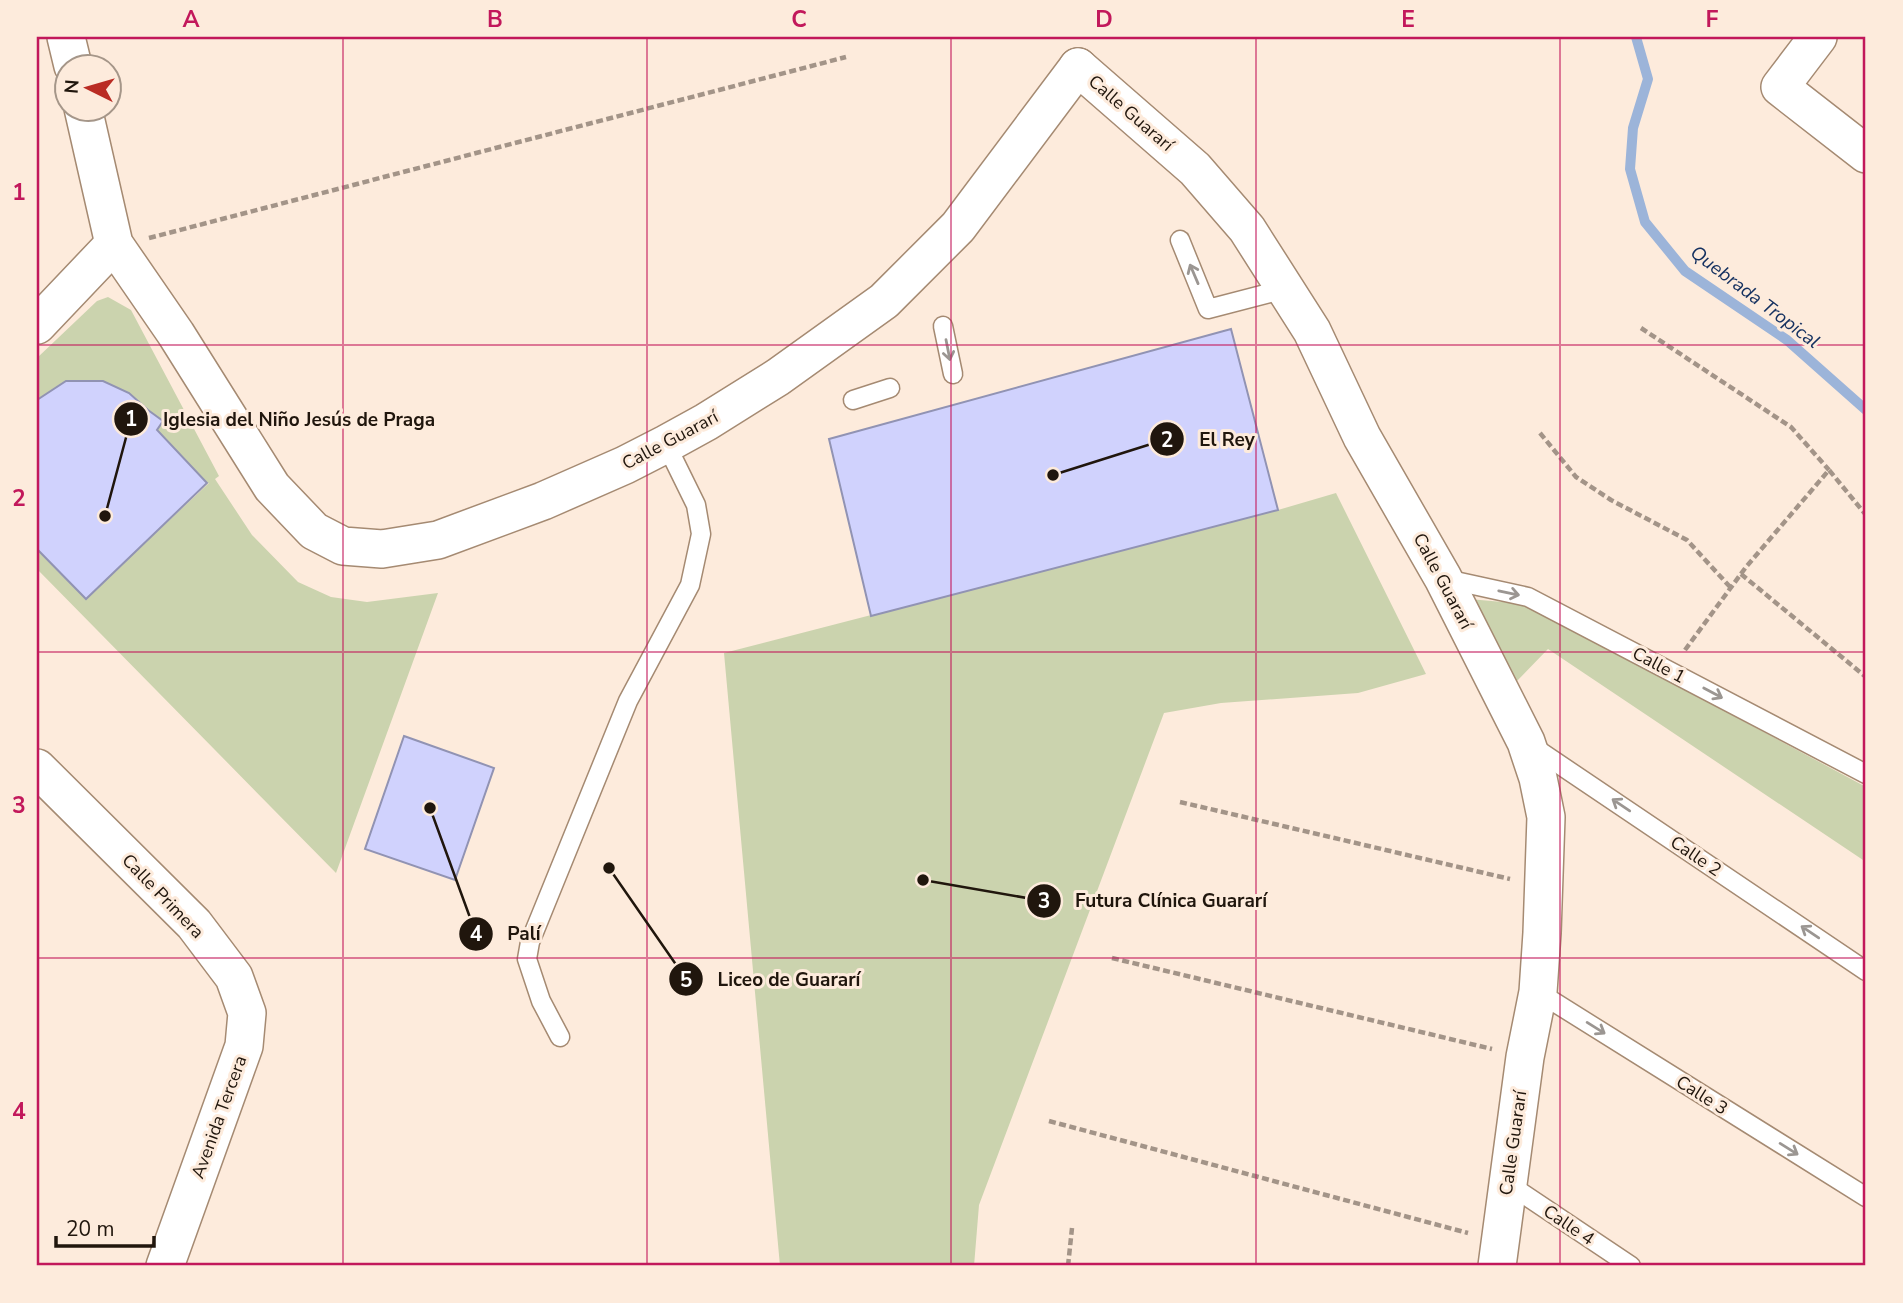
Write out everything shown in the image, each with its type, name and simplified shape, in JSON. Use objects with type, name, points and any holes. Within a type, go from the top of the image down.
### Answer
[{"type":"street","points":[[1818,37],[1780,87],[1866,153]]},
{"type":"street","name":"Calle Guararí","points":[[114,244],[176,334],[272,487],[314,531],[343,546],[382,549],[438,540],[543,502],[666,444],[778,377],[884,301],[958,228],[1075,52],[1195,169],[1247,229],[1312,331],[1362,437],[1443,578],[1526,742],[1538,778],[1546,817],[1544,886],[1538,992],[1525,1057],[1498,1254]]},
{"type":"street","points":[[37,325],[114,244],[86,122]]},
{"type":"street","name":"Calle Primera","points":[[37,768],[194,924],[234,977],[247,1013],[244,1046]]},
{"type":"street","name":"Avenida Tercera","points":[[165,1266],[244,1046]]},
{"type":"lane","points":[[1180,240],[1208,309],[1286,289]]},
{"type":"lane","points":[[943,326],[953,374]]},
{"type":"lane","points":[[853,400],[890,388]]},
{"type":"lane","points":[[560,1037],[541,1001],[527,959],[530,942],[628,701],[690,585],[701,534],[696,505],[666,444]]},
{"type":"lane","name":"Calle 1","points":[[1443,578],[1528,597],[1866,774]]},
{"type":"lane","name":"Calle 2","points":[[1526,742],[1866,971]]},
{"type":"lane","name":"Calle 3","points":[[1538,992],[1866,1197]]},
{"type":"lane","name":"Calle 4","points":[[1507,1183],[1631,1266]]},
{"type":"path","points":[[114,244],[144,239],[846,57]]},
{"type":"path","points":[[1641,328],[1791,427],[1866,515]]},
{"type":"path","points":[[1540,433],[1576,477],[1611,500],[1687,540],[1731,588]]},
{"type":"path","points":[[1669,670],[1741,574],[1829,470]]},
{"type":"path","points":[[1741,574],[1866,677]]},
{"type":"path","points":[[1180,802],[1544,886]]},
{"type":"path","points":[[1112,958],[1525,1057]]},
{"type":"path","points":[[1049,1121],[1498,1254]]},
{"type":"path","points":[[1068,1266],[1072,1228]]},
{"type":"green space","points":[[108,297],[131,310],[219,476],[215,479],[252,535],[298,582],[331,597],[367,602],[438,593],[336,873],[37,569],[37,549],[86,598],[209,483],[157,430],[148,410],[129,393],[103,381],[66,381],[37,400],[37,358],[97,301]]},
{"type":"green space","points":[[1336,493],[1426,674],[1358,693],[1221,703],[1164,713],[979,1205],[974,1266],[780,1266],[724,653]]},
{"type":"green space","points":[[1469,599],[1525,604],[1866,787],[1866,862],[1548,649],[1516,682]]},
{"type":"building","points":[[1231,329],[1278,510],[871,616],[829,439]]},
{"type":"building","points":[[66,381],[103,381],[129,393],[163,421],[157,430],[207,483],[86,599],[37,549],[37,400]]},
{"type":"building","points":[[404,736],[494,768],[455,880],[365,849]]},
{"type":"waterway","name":"Quebrada Tropical","points":[[1636,37],[1648,79],[1633,128],[1630,169],[1645,222],[1685,271],[1787,340],[1866,410]]},
{"type":"place","name":"El Rey","points":[[1053,475]]},
{"type":"place","name":"Iglesia del Niño Jesús de Praga","points":[[105,516]]},
{"type":"place","name":"Palí","points":[[430,808]]},
{"type":"place","name":"Liceo de Guararí","points":[[609,868]]},
{"type":"place","name":"Futura Clínica Guararí","points":[[923,880]]}]
